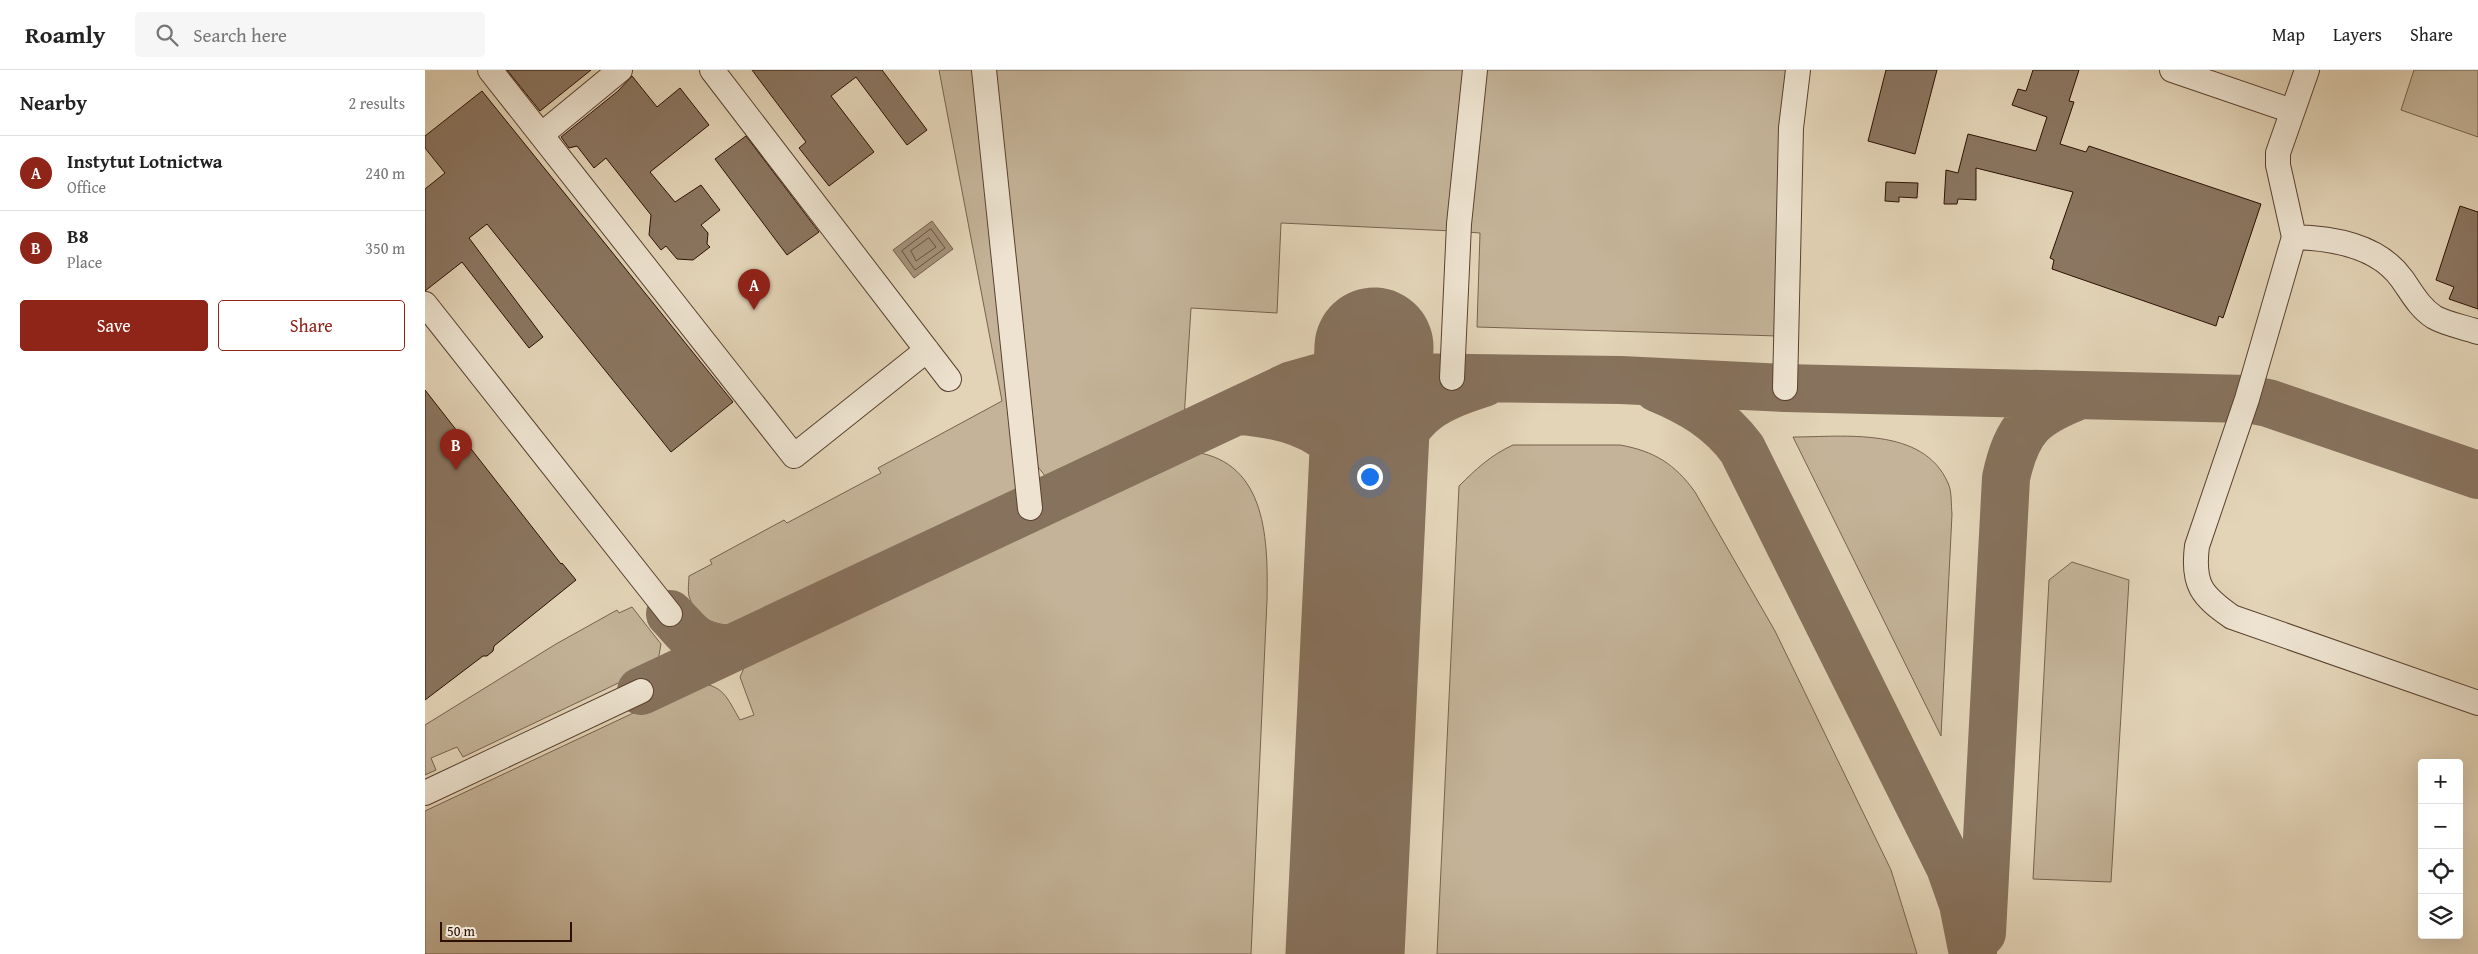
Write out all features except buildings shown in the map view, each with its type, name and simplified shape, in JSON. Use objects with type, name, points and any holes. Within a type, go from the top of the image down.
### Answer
[{"type":"street","points":[[490,70],[795,456],[927,350]]},
{"type":"street","points":[[541,135],[620,70]]},
{"type":"street","points":[[712,70],[949,379]]},
{"type":"street","points":[[984,70],[1030,508]]},
{"type":"street","points":[[1452,378],[1459,224],[1475,70]]},
{"type":"street","points":[[1785,388],[1791,128],[1798,70]]},
{"type":"street","points":[[2172,70],[2292,111]]},
{"type":"street","points":[[2307,70],[2278,153],[2278,165],[2294,237],[2247,399],[2197,546],[2194,567],[2200,586],[2208,600],[2232,617],[2478,703]]},
{"type":"street","points":[[2294,237],[2323,238],[2357,246],[2373,254],[2401,277],[2415,300],[2435,317],[2478,332]]},
{"type":"street","points":[[429,317],[670,614]]},
{"type":"street","points":[[425,793],[641,691]]},
{"type":"shaded area","points":[[939,70],[976,70],[1019,488],[1009,501],[742,626],[718,624],[704,618],[694,607],[688,591],[689,576],[712,564],[710,560],[784,520],[787,523],[881,473],[878,468],[1002,401]]},
{"type":"shaded area","points":[[995,70],[1470,70],[1453,231],[1281,223],[1277,313],[1191,308],[1184,419],[1058,478],[1046,477],[1038,467]]},
{"type":"shaded area","points":[[1483,70],[1789,70],[1778,336],[1477,327],[1480,233],[1467,232]]},
{"type":"shaded area","points":[[2414,70],[2478,70],[2478,137],[2401,110]]},
{"type":"shaded area","points":[[1793,437],[1858,437],[1901,443],[1920,452],[1936,465],[1948,483],[1951,494],[1952,514],[1941,736]]},
{"type":"shaded area","points":[[1513,445],[1620,445],[1632,448],[1663,460],[1680,474],[1695,492],[1775,631],[1891,870],[1917,954],[1437,954],[1459,486],[1484,463]]},
{"type":"shaded area","points":[[1194,452],[1218,459],[1237,471],[1250,488],[1259,508],[1264,531],[1267,600],[1251,954],[425,954],[425,811],[695,684],[712,686],[723,693],[740,720],[754,715],[740,677],[748,659],[1186,454]]},
{"type":"shaded area","points":[[2072,562],[2129,580],[2111,882],[2033,879],[2049,580]]},
{"type":"shaded area","points":[[632,607],[661,644],[658,661],[652,667],[463,757],[457,747],[431,758],[436,770],[425,775],[425,725],[556,644],[617,610],[619,613]]},
{"type":"water","points":[[932,221],[953,249],[914,278],[893,250]]},
{"type":"taxiway","points":[[641,691],[1292,385],[1324,376],[1621,380],[1785,388],[2247,399],[2268,403],[2478,475]]},
{"type":"taxiway","points":[[1366,504],[1395,446],[1410,424],[1433,404],[1458,392],[1484,383]]},
{"type":"taxiway","points":[[1657,388],[1682,399],[1704,412],[1724,429],[1742,449],[1950,867],[1963,904],[1973,954]]},
{"type":"taxiway","points":[[1982,933],[2006,478],[2016,446],[2030,424],[2051,408],[2081,395]]},
{"type":"taxiway","points":[[1240,411],[1255,412],[1298,422],[1325,436],[1337,445],[1347,457],[1366,504]]},
{"type":"taxiway","points":[[670,614],[695,640],[709,646],[730,649]]},
{"type":"runway","points":[[1345,954],[1374,347]]},
{"type":"place","name":"Instytut Lotnictwa","points":[[754,310]]},
{"type":"place","name":"B8","points":[[456,470]]}]
